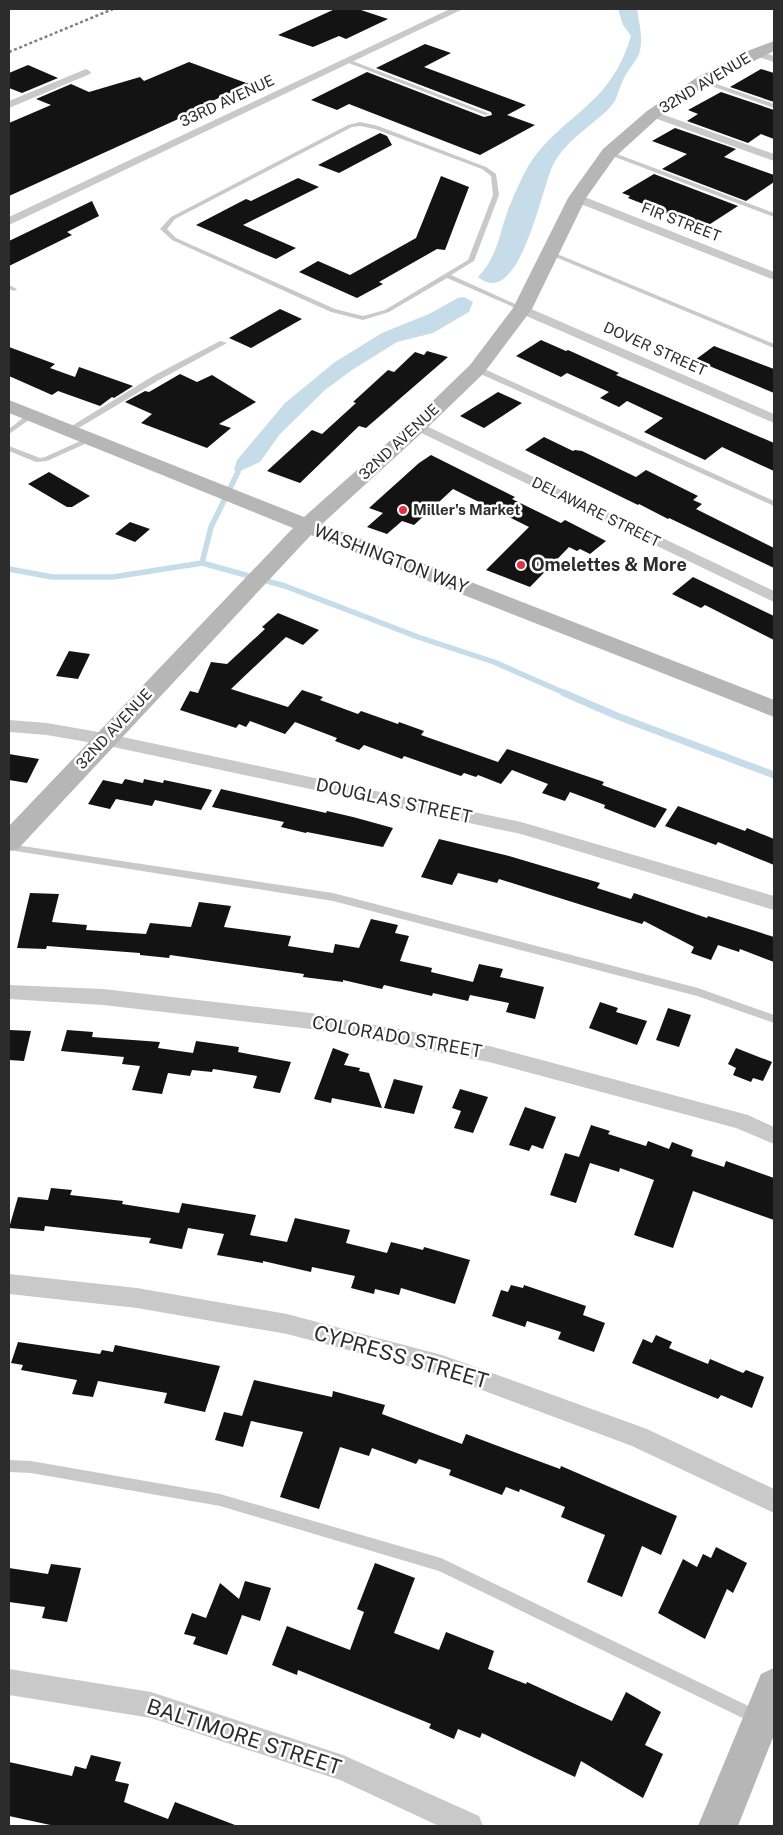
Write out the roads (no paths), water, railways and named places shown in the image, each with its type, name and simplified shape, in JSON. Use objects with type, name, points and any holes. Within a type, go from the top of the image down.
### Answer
[{"type":"street","name":"33RD AVENUE","points":[[9,221],[458,9]]},
{"type":"street","name":"32ND AVENUE","points":[[9,842],[307,526],[418,426],[477,369],[522,309],[577,198],[609,153],[654,114],[702,81],[756,53],[774,46]]},
{"type":"street","points":[[756,53],[774,59]]},
{"type":"street","points":[[9,105],[86,72]]},
{"type":"street","points":[[654,114],[774,158]]},
{"type":"street","name":"FIR STREET","points":[[577,198],[774,276]]},
{"type":"street","name":"DOVER STREET","points":[[522,309],[774,419]]},
{"type":"street","name":"WASHINGTON WAY","points":[[9,406],[307,526],[774,708]]},
{"type":"street","name":"DELAWARE STREET","points":[[418,426],[774,597]]},
{"type":"street","name":"DOUGLAS STREET","points":[[9,726],[47,729],[104,740],[520,828],[774,903]]},
{"type":"street","name":"COLORADO STREET","points":[[9,992],[103,997],[311,1021],[489,1054],[741,1121],[774,1136]]},
{"type":"street","name":"CYPRESS STREET","points":[[9,1284],[137,1298],[287,1324],[442,1365],[639,1437],[774,1501]]},
{"type":"street","name":"BALTIMORE STREET","points":[[9,1682],[151,1705],[343,1768],[469,1826]]},
{"type":"street","points":[[718,1826],[768,1704]]},
{"type":"lane","points":[[348,61],[487,114]]},
{"type":"lane","points":[[702,81],[774,106]]},
{"type":"lane","points":[[360,124],[376,127],[466,161],[484,168],[494,175],[496,195],[471,261],[447,276],[387,311],[363,318],[333,311],[174,239],[162,229],[173,218],[350,126],[360,124]]},
{"type":"lane","points":[[609,153],[774,215]]},
{"type":"lane","points":[[550,253],[774,346]]},
{"type":"lane","points":[[447,276],[522,309]]},
{"type":"lane","points":[[69,430],[156,378],[223,343]]},
{"type":"lane","points":[[477,369],[774,504]]},
{"type":"lane","points":[[9,432],[32,415]]},
{"type":"lane","points":[[9,448],[39,460],[47,459],[92,439]]},
{"type":"lane","points":[[9,847],[333,897],[698,992],[774,1019]]},
{"type":"lane","points":[[9,1466],[31,1467],[220,1500],[441,1565],[768,1704]]},
{"type":"water","points":[[618,9],[637,9],[641,43],[639,54],[625,77],[616,99],[607,110],[570,143],[554,163],[527,241],[517,262],[506,277],[493,283],[478,277],[485,269],[494,252],[510,205],[533,159],[558,131],[601,91],[621,62],[631,36],[623,25]]},
{"type":"water","points":[[464,297],[473,302],[469,312],[433,333],[397,342],[352,370],[325,390],[280,434],[260,462],[238,472],[234,470],[237,460],[285,403],[335,362],[382,333]]},
{"type":"waterway","points":[[202,563],[211,527],[238,472]]},
{"type":"waterway","points":[[9,569],[52,577],[113,577],[202,563]]},
{"type":"waterway","points":[[202,563],[285,586],[418,637],[494,662],[567,694]]},
{"type":"waterway","points":[[564,693],[617,716],[774,775]]},
{"type":"railway","points":[[9,52],[113,9]]},
{"type":"place","name":"Miller's Market","points":[[403,510]]},
{"type":"place","name":"Omelettes & More","points":[[521,565]]}]
